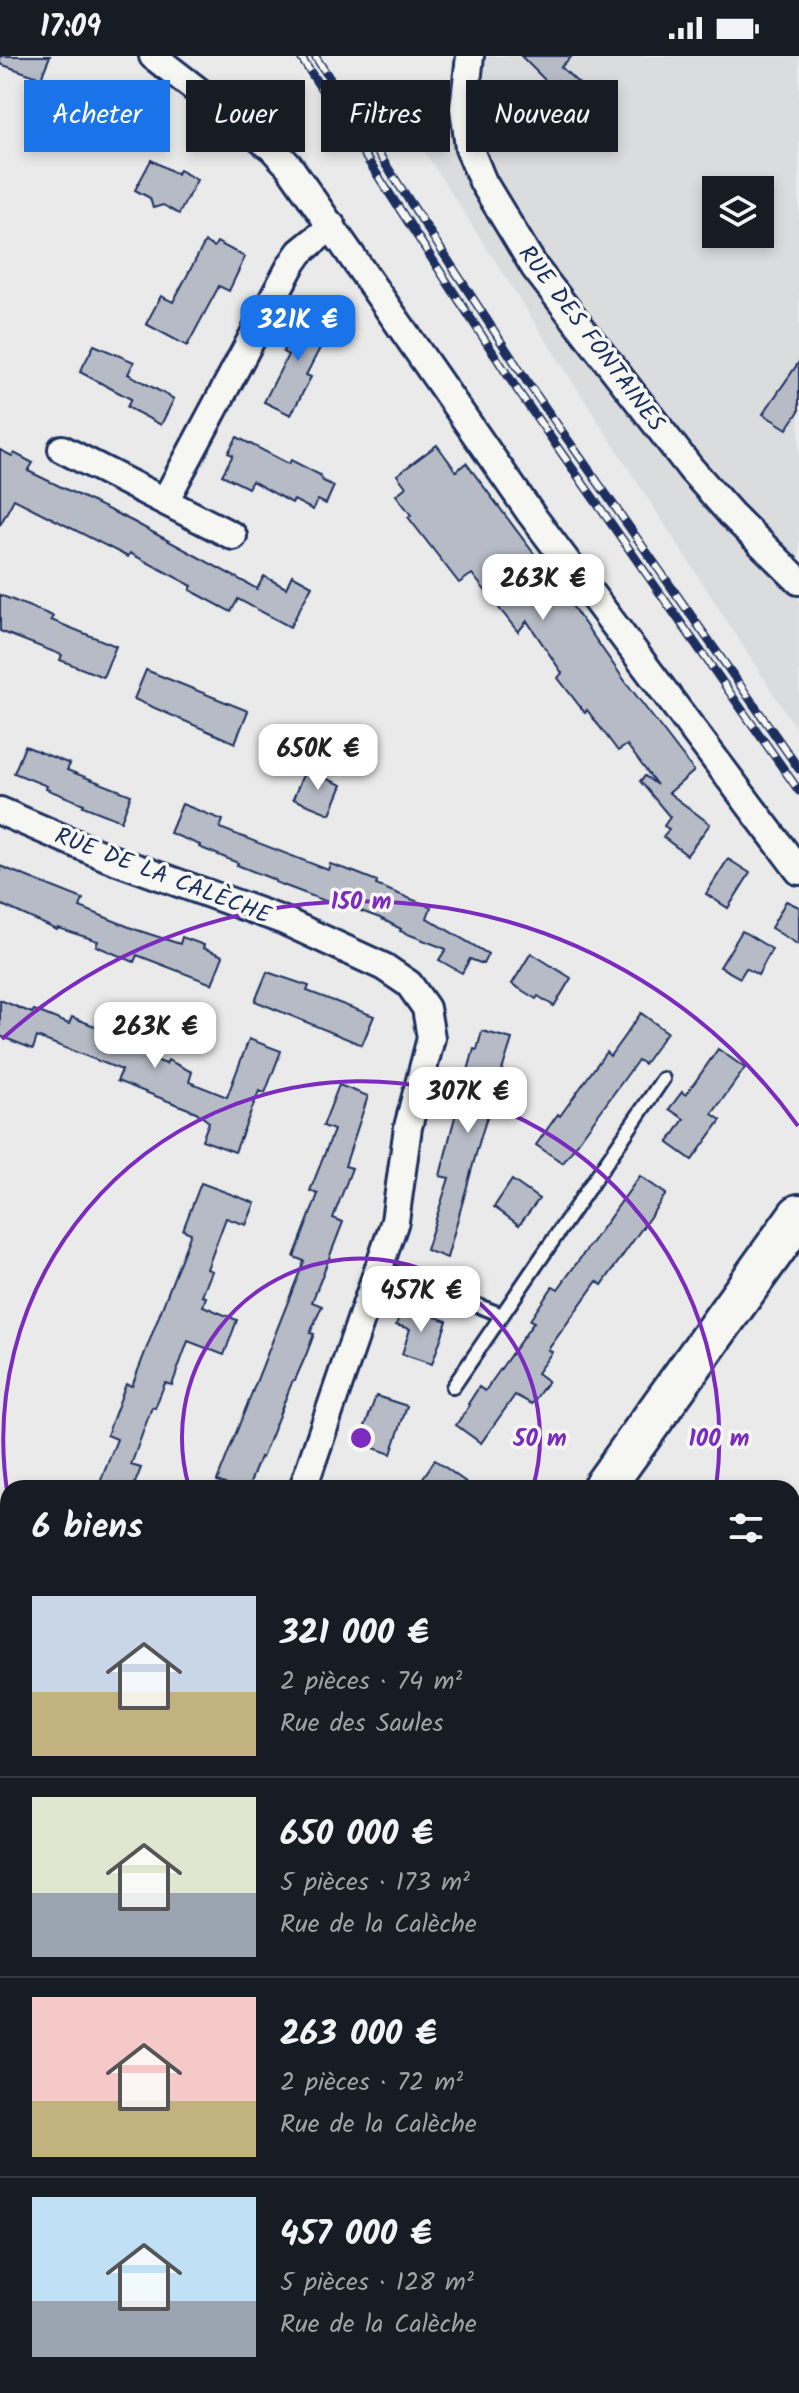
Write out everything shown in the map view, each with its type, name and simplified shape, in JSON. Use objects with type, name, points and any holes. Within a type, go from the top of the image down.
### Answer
[{"type":"main road","points":[[609,1480],[799,1215]]},
{"type":"main road","points":[[630,1480],[799,1243]]},
{"type":"street","points":[[153,56],[272,148],[289,166],[531,514],[799,871]]},
{"type":"street","name":"RUE DES FONTAINES","points":[[470,56],[464,108],[469,148],[483,182],[535,268],[691,469],[731,514],[799,581]]},
{"type":"street","points":[[165,501],[291,265],[300,252],[332,226]]},
{"type":"street","points":[[62,449],[233,536]]},
{"type":"street","name":"RUE DE LA CALÈCHE","points":[[0,811],[109,858],[293,925],[393,971],[416,991],[429,1017],[431,1038],[408,1127],[395,1221],[306,1480]]},
{"type":"lane","points":[[453,1387],[663,1079]]},
{"type":"lane","points":[[380,1267],[502,1315]]},
{"type":"shaded area","points":[[467,56],[799,56],[799,733],[425,152],[450,152],[450,92]]},
{"type":"building","points":[[0,56],[50,56],[41,78],[0,64]]},
{"type":"building","points":[[521,56],[572,56],[561,67],[575,80],[545,80]]},
{"type":"building","points":[[151,160],[177,174],[179,170],[197,180],[179,214],[163,205],[153,208],[150,198],[135,190]]},
{"type":"building","points":[[205,242],[214,247],[217,242],[245,257],[229,291],[219,286],[187,346],[146,324],[161,296],[173,302]]},
{"type":"building","points":[[304,311],[332,325],[306,375],[311,377],[291,415],[264,402],[288,355],[283,352]]},
{"type":"building","points":[[94,345],[134,362],[128,374],[174,399],[161,425],[127,407],[131,399],[80,372]]},
{"type":"building","points":[[799,362],[799,411],[787,429],[763,414]]},
{"type":"building","points":[[237,437],[289,464],[291,460],[320,475],[323,481],[334,486],[326,504],[318,500],[313,510],[294,500],[292,503],[252,481],[248,488],[222,475],[233,455],[228,453]]},
{"type":"building","points":[[437,445],[456,471],[466,463],[538,559],[517,577],[542,609],[563,593],[694,771],[669,793],[710,824],[687,855],[663,837],[669,829],[664,826],[670,817],[640,781],[645,776],[657,785],[627,745],[618,751],[587,710],[585,713],[558,678],[562,673],[527,621],[518,632],[472,574],[459,583],[408,517],[411,515],[396,495],[406,487],[397,475]]},
{"type":"building","points":[[0,450],[33,463],[28,471],[132,521],[257,589],[264,576],[286,588],[292,575],[312,586],[290,627],[238,599],[231,612],[190,590],[192,586],[130,553],[128,557],[14,499],[0,525]]},
{"type":"building","points":[[0,595],[116,646],[103,677],[60,660],[62,655],[0,631]]},
{"type":"building","points":[[146,670],[248,711],[235,743],[134,699]]},
{"type":"building","points":[[25,746],[70,764],[67,770],[131,795],[121,821],[14,773]]},
{"type":"building","points":[[305,770],[342,785],[330,814],[293,799]]},
{"type":"building","points":[[182,804],[223,820],[220,828],[328,870],[330,864],[354,872],[377,881],[376,885],[431,907],[427,918],[488,954],[483,964],[470,959],[462,973],[439,960],[446,949],[400,931],[380,918],[275,882],[170,833]]},
{"type":"building","points":[[728,859],[750,873],[728,908],[706,894]]},
{"type":"building","points":[[0,866],[83,899],[80,907],[134,929],[180,944],[182,937],[204,945],[203,948],[223,956],[212,984],[137,955],[134,962],[96,946],[98,941],[57,930],[0,904]]},
{"type":"building","points":[[786,901],[799,907],[799,945],[771,928]]},
{"type":"building","points":[[742,931],[772,949],[758,975],[746,968],[740,978],[720,967]]},
{"type":"building","points":[[531,953],[571,978],[554,1006],[512,984]]},
{"type":"building","points":[[267,972],[309,986],[307,991],[374,1016],[362,1045],[255,1001]]},
{"type":"building","points":[[0,1000],[69,1024],[72,1017],[120,1036],[117,1045],[166,1064],[168,1060],[192,1072],[189,1082],[227,1097],[249,1039],[281,1051],[265,1093],[259,1091],[235,1152],[202,1140],[209,1122],[196,1112],[117,1081],[122,1070],[37,1037],[33,1049],[0,1036]]},
{"type":"building","points":[[641,1013],[667,1032],[644,1064],[638,1060],[563,1163],[536,1145],[606,1052],[610,1056]]},
{"type":"building","points":[[482,1031],[512,1039],[447,1258],[426,1250],[449,1178],[440,1176],[452,1128]]},
{"type":"building","points":[[718,1049],[745,1068],[712,1114],[721,1120],[692,1160],[668,1143],[684,1119],[669,1109],[682,1092],[686,1095]]},
{"type":"building","points":[[339,1085],[368,1096],[345,1166],[352,1168],[333,1218],[343,1222],[312,1302],[322,1306],[310,1333],[314,1334],[306,1355],[251,1480],[217,1480],[304,1261],[294,1257],[318,1194],[310,1191],[334,1130],[323,1126]]},
{"type":"building","points":[[640,1176],[666,1194],[602,1285],[597,1281],[548,1350],[552,1352],[537,1373],[548,1381],[532,1404],[515,1395],[481,1443],[456,1425],[468,1404],[479,1387],[485,1391],[534,1322],[530,1320],[553,1286],[558,1289]]},
{"type":"building","points":[[512,1180],[539,1199],[519,1225],[494,1207]]},
{"type":"building","points":[[201,1183],[255,1203],[246,1225],[226,1218],[207,1269],[212,1271],[202,1296],[206,1297],[203,1306],[237,1320],[224,1355],[188,1341],[172,1385],[165,1383],[155,1408],[152,1407],[131,1465],[141,1468],[136,1480],[101,1480],[117,1439],[107,1435],[126,1384],[132,1386],[191,1233],[183,1230]]},
{"type":"building","points":[[403,1305],[447,1321],[432,1364],[402,1354],[410,1329],[396,1325]]},
{"type":"building","points":[[376,1396],[407,1406],[391,1454],[359,1443]]},
{"type":"building","points":[[435,1460],[463,1480],[421,1480]]},
{"type":"railway","points":[[300,56],[518,391],[799,791]]},
{"type":"railway","points":[[315,56],[528,383],[799,769]]}]
